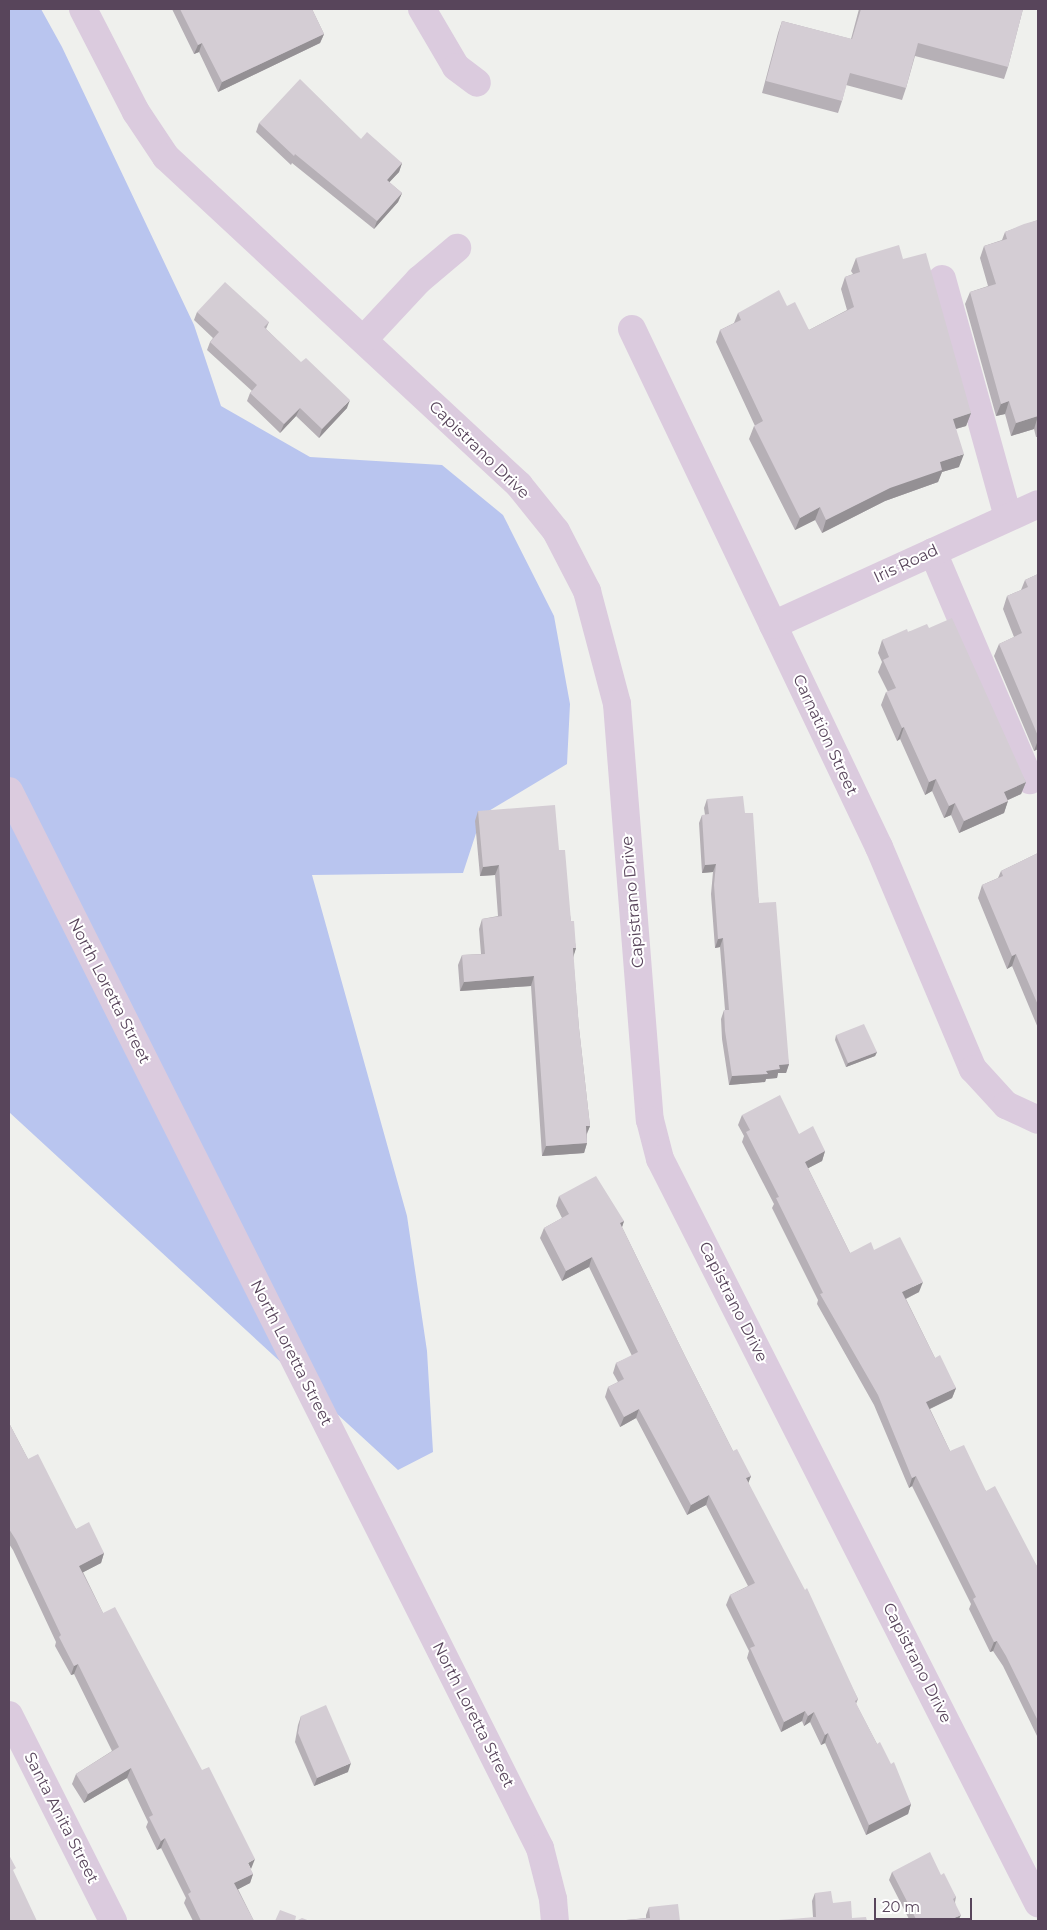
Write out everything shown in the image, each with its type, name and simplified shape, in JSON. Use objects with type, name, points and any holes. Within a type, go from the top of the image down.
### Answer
[{"type":"street","name":"Capistrano Drive","points":[[83,9],[136,112],[166,157],[519,485],[556,531],[587,591],[617,704],[650,1120],[660,1159],[1038,1903]]},
{"type":"street","points":[[422,9],[456,68],[477,83]]},
{"type":"street","points":[[364,340],[419,280],[457,248]]},
{"type":"street","points":[[942,279],[1008,517]]},
{"type":"street","name":"Carnation Street","points":[[632,329],[879,847],[973,1069],[1006,1105],[1038,1120]]},
{"type":"street","name":"Iris Road","points":[[773,625],[1038,504]]},
{"type":"street","points":[[933,552],[1030,780]]},
{"type":"street","name":"North Loretta Street","points":[[9,792],[540,1848],[553,1899],[555,1921]]},
{"type":"street","name":"Santa Anita Street","points":[[9,1715],[113,1921]]},
{"type":"shaded area","points":[[9,9],[41,9],[62,47],[194,325],[221,406],[310,457],[442,465],[503,515],[554,616],[570,704],[567,764],[482,815],[463,873],[312,875],[407,1216],[427,1351],[433,1452],[398,1470],[9,1112]]},
{"type":"building","points":[[180,9],[312,9],[324,34],[222,82],[202,43],[198,45]]},
{"type":"building","points":[[861,9],[1023,9],[1008,67],[918,43],[906,88],[850,73],[842,101],[766,81],[782,21],[852,39]]},
{"type":"building","points":[[300,79],[361,139],[367,132],[402,163],[387,180],[402,193],[377,221],[295,154],[294,156],[259,123]]},
{"type":"building","points":[[1038,220],[1038,416],[1016,423],[1009,401],[1001,404],[970,292],[996,284],[984,246],[1007,239],[1005,232]]},
{"type":"building","points":[[899,245],[903,259],[926,253],[971,413],[953,419],[964,454],[940,462],[942,470],[890,488],[826,520],[820,507],[800,518],[754,426],[763,421],[720,330],[741,320],[738,313],[779,290],[787,306],[795,302],[809,330],[854,307],[845,277],[860,272],[856,258]]},
{"type":"building","points":[[225,282],[269,322],[264,327],[301,362],[306,358],[350,400],[322,429],[300,408],[284,424],[250,393],[257,385],[210,342],[219,332],[197,312]]},
{"type":"building","points":[[1038,574],[1038,736],[999,644],[1022,633],[1007,596],[1028,587],[1025,580]]},
{"type":"building","points":[[952,618],[1026,782],[1004,792],[1008,801],[964,821],[955,803],[949,806],[936,779],[929,782],[886,692],[896,688],[883,660],[889,657],[882,640],[907,629],[908,632],[927,624],[929,628]]},
{"type":"building","points":[[743,796],[745,813],[753,813],[759,903],[776,902],[789,1064],[779,1065],[780,1069],[766,1071],[768,1074],[732,1076],[725,1031],[724,1010],[729,1010],[723,938],[718,939],[714,885],[716,864],[705,865],[702,815],[709,814],[707,799]]},
{"type":"building","points":[[555,805],[559,850],[565,850],[571,921],[574,921],[576,948],[573,948],[579,1028],[590,1126],[586,1126],[587,1143],[546,1146],[534,976],[464,982],[462,955],[485,954],[482,919],[502,916],[499,865],[483,867],[478,811]]},
{"type":"building","points":[[1038,853],[1038,1005],[1016,954],[1012,956],[982,885],[1003,876],[1001,871]]},
{"type":"building","points":[[864,1024],[877,1052],[848,1063],[836,1035]]},
{"type":"building","points":[[780,1095],[799,1134],[813,1126],[825,1151],[805,1162],[850,1253],[871,1242],[874,1250],[900,1237],[923,1282],[902,1292],[935,1358],[940,1355],[956,1388],[926,1402],[950,1451],[964,1445],[986,1491],[995,1486],[1038,1568],[1038,1721],[1006,1656],[997,1641],[994,1642],[973,1599],[976,1597],[916,1476],[912,1478],[878,1395],[820,1294],[823,1293],[776,1198],[779,1197],[746,1132],[750,1130],[742,1115]]},
{"type":"building","points":[[596,1176],[624,1221],[620,1223],[685,1356],[733,1451],[737,1449],[751,1476],[746,1478],[805,1590],[807,1588],[858,1699],[855,1701],[877,1744],[880,1742],[891,1764],[894,1762],[911,1804],[869,1825],[828,1733],[825,1735],[814,1712],[808,1716],[805,1711],[784,1722],[750,1648],[755,1646],[730,1595],[755,1583],[709,1495],[691,1505],[639,1409],[624,1417],[608,1387],[624,1379],[616,1363],[638,1352],[592,1257],[566,1271],[544,1228],[569,1214],[559,1196]]},
{"type":"building","points":[[9,1423],[28,1459],[38,1454],[76,1529],[89,1522],[104,1553],[79,1566],[103,1613],[115,1607],[202,1770],[209,1767],[255,1859],[248,1863],[253,1874],[234,1883],[254,1921],[201,1921],[188,1894],[191,1892],[165,1838],[161,1841],[149,1817],[153,1815],[131,1768],[88,1794],[76,1774],[119,1747],[78,1664],[74,1666],[59,1637],[61,1635],[9,1529]]},
{"type":"building","points":[[326,1705],[351,1763],[317,1778],[298,1733],[301,1716]]},
{"type":"building","points":[[930,1852],[941,1875],[944,1873],[956,1897],[953,1899],[961,1915],[948,1921],[917,1921],[892,1872]]},
{"type":"building","points":[[9,1855],[16,1868],[13,1870],[37,1921],[9,1921]]},
{"type":"building","points":[[831,1891],[833,1903],[851,1901],[852,1918],[866,1917],[867,1921],[766,1921],[816,1917],[815,1893]]},
{"type":"building","points":[[678,1904],[680,1921],[626,1921],[650,1918],[649,1907]]},
{"type":"building","points":[[280,1910],[296,1916],[295,1921],[275,1921]]},
{"type":"building","points":[[302,1918],[310,1921],[296,1921]]}]
